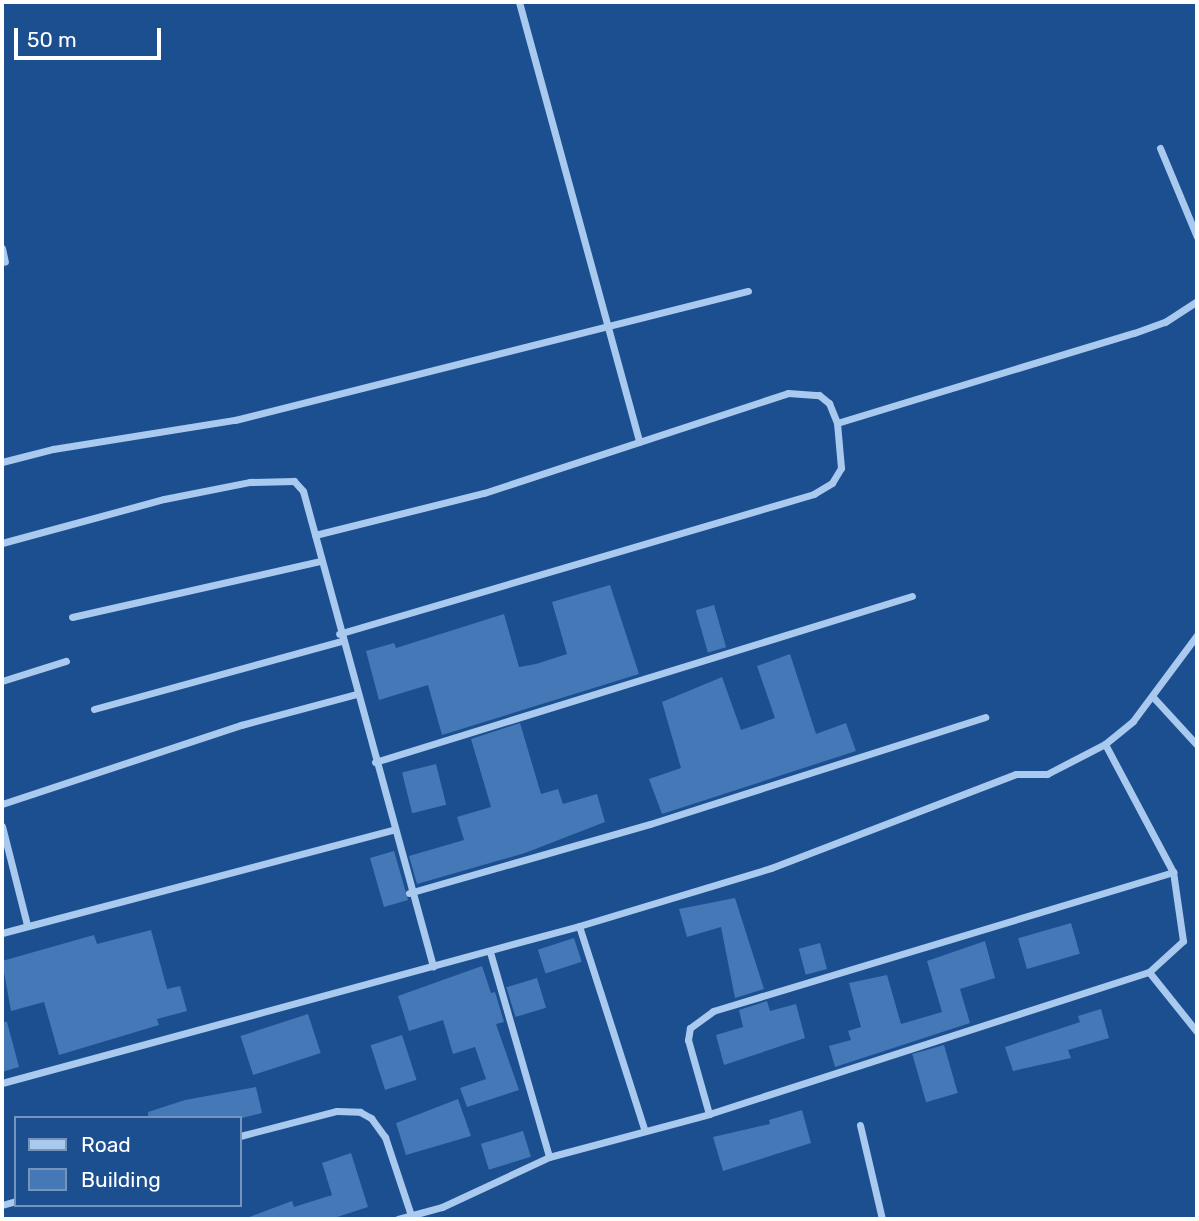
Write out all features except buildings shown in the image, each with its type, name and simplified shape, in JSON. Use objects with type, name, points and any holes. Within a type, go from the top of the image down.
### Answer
[{"type":"street","points":[[519,2],[639,442]]},
{"type":"street","points":[[1160,148],[1197,237]]},
{"type":"street","points":[[2,247],[5,262]]},
{"type":"street","points":[[2,462],[52,449],[236,420],[608,330],[748,291]]},
{"type":"street","points":[[837,423],[1134,333],[1165,322],[1197,301]]},
{"type":"street","points":[[94,709],[340,638],[814,494],[832,483],[841,468],[837,423],[829,403],[804,391],[788,393],[484,493],[315,535]]},
{"type":"street","points":[[2,543],[164,499],[278,478],[294,481],[303,491],[409,893],[433,967]]},
{"type":"street","points":[[72,617],[321,561]]},
{"type":"street","points":[[375,762],[912,596]]},
{"type":"street","points":[[2,1083],[579,926],[771,869],[1016,774],[1047,774],[1105,744],[1153,697],[1175,660],[1197,635]]},
{"type":"street","points":[[2,681],[66,661]]},
{"type":"street","points":[[2,804],[241,725],[357,694]]},
{"type":"street","points":[[1153,697],[1197,745]]},
{"type":"street","points":[[409,893],[650,824],[985,717]]},
{"type":"street","points":[[398,1219],[442,1207],[549,1157],[709,1114],[1149,972],[1183,941],[1173,872],[1105,744]]},
{"type":"street","points":[[2,826],[27,925]]},
{"type":"street","points":[[2,933],[393,830]]},
{"type":"street","points":[[709,1114],[688,1040],[690,1028],[713,1011],[1173,872]]},
{"type":"street","points":[[579,926],[645,1131]]},
{"type":"street","points":[[490,952],[549,1157]]},
{"type":"street","points":[[1149,972],[1197,1032]]},
{"type":"street","points":[[242,1135],[337,1111],[360,1112],[371,1118],[385,1137],[411,1215]]},
{"type":"street","points":[[860,1125],[883,1219]]}]
